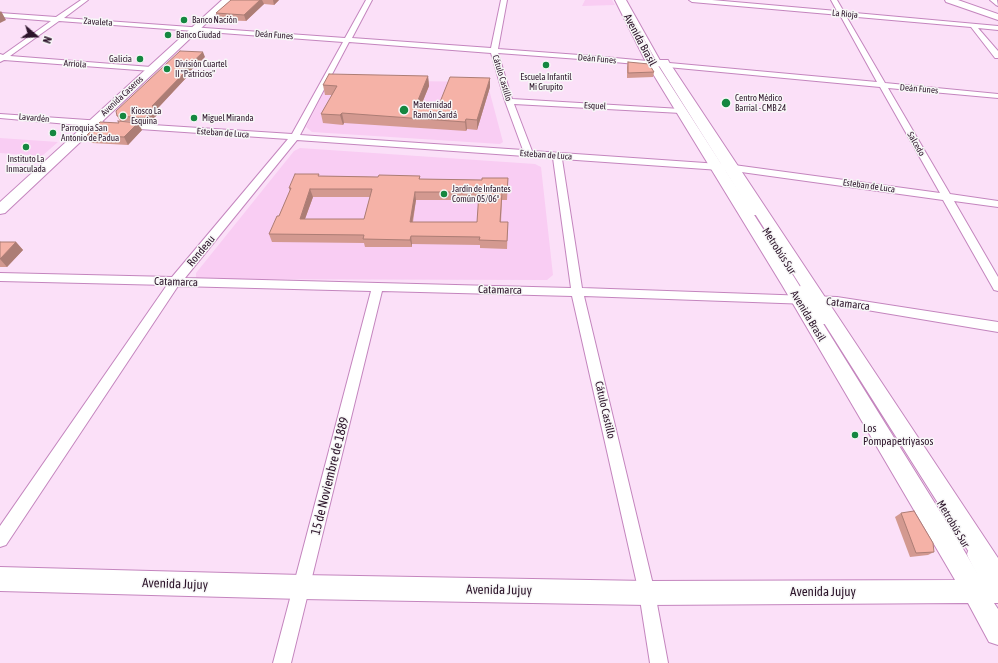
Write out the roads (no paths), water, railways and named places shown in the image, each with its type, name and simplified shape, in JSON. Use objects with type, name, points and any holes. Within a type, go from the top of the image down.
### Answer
[{"type":"main road","name":"Avenida Caseros","points":[[0,210],[227,0]]},
{"type":"main road","name":"Avenida Brasil","points":[[619,0],[991,590],[998,632]]},
{"type":"main road","name":"Avenida Brasil","points":[[631,0],[681,111],[725,168]]},
{"type":"main road","points":[[950,0],[998,15]]},
{"type":"main road","points":[[961,0],[998,15]]},
{"type":"main road","name":"Avenida Brasil","points":[[809,300],[951,550],[991,590]]},
{"type":"main road","name":"Avenida Jujuy","points":[[0,579],[302,588],[647,593],[991,590]]},
{"type":"street","points":[[1,58],[85,0]]},
{"type":"street","name":"Rondeau","points":[[0,539],[175,282],[294,138],[369,0]]},
{"type":"street","name":"Cátulo Castillo","points":[[504,0],[494,51],[509,100],[529,154]]},
{"type":"street","name":"La Rioja","points":[[692,0],[747,3],[998,28]]},
{"type":"street","name":"Salcedo","points":[[834,0],[998,287]]},
{"type":"street","points":[[993,0],[998,4]]},
{"type":"street","name":"Zavaleta","points":[[0,15],[195,29]]},
{"type":"street","points":[[973,26],[998,56]]},
{"type":"street","name":"Deán Funes","points":[[195,29],[659,64],[998,96]]},
{"type":"street","name":"Arriola","points":[[1,58],[151,69]]},
{"type":"street","name":"Esquel","points":[[509,100],[681,111]]},
{"type":"street","name":"Lavardén","points":[[0,116],[93,123]]},
{"type":"street","name":"Esteban de Luca","points":[[93,123],[725,168],[998,204]]},
{"type":"street","name":"Cátulo Castillo","points":[[556,156],[577,292],[647,593],[659,663]]},
{"type":"street","name":"Catamarca","points":[[0,277],[577,292],[837,301],[998,327]]},
{"type":"street","name":"15 de Noviembre de 1889","points":[[282,663],[377,288]]},
{"type":"lane","points":[[624,0],[659,64]]},
{"type":"lane","points":[[953,0],[998,15]]},
{"type":"lane","name":"Metrobús Sur","points":[[725,168],[760,221]]},
{"type":"lane","name":"Metrobús Sur","points":[[798,282],[944,509]]},
{"type":"lane","name":"Metrobús Sur","points":[[968,549],[991,590]]},
{"type":"place","name":"Banco Nación","points":[[184,20]]},
{"type":"place","name":"Banco Ciudad","points":[[168,35]]},
{"type":"place","name":"Galicia","points":[[140,59]]},
{"type":"place","name":"Escuela Infantil Mi Grupito","points":[[546,65]]},
{"type":"place","name":"División Cuartel II \"Patricios\"","points":[[167,69]]},
{"type":"place","name":"Centro Médico Barrial - CMB 24","points":[[726,103]]},
{"type":"place","name":"Maternidad Ramón Sardá","points":[[404,110]]},
{"type":"place","name":"Kiosco La Esquina","points":[[123,116]]},
{"type":"place","name":"Miguel Miranda","points":[[194,118]]},
{"type":"place","name":"Parroquia San Antonio de Padua","points":[[53,133]]},
{"type":"place","name":"Instituto La Inmaculada","points":[[26,147]]},
{"type":"place","name":"Jardín de Infantes Común 05/06°","points":[[444,194]]},
{"type":"place","name":"Los Pompapetriyasos","points":[[855,435]]}]
